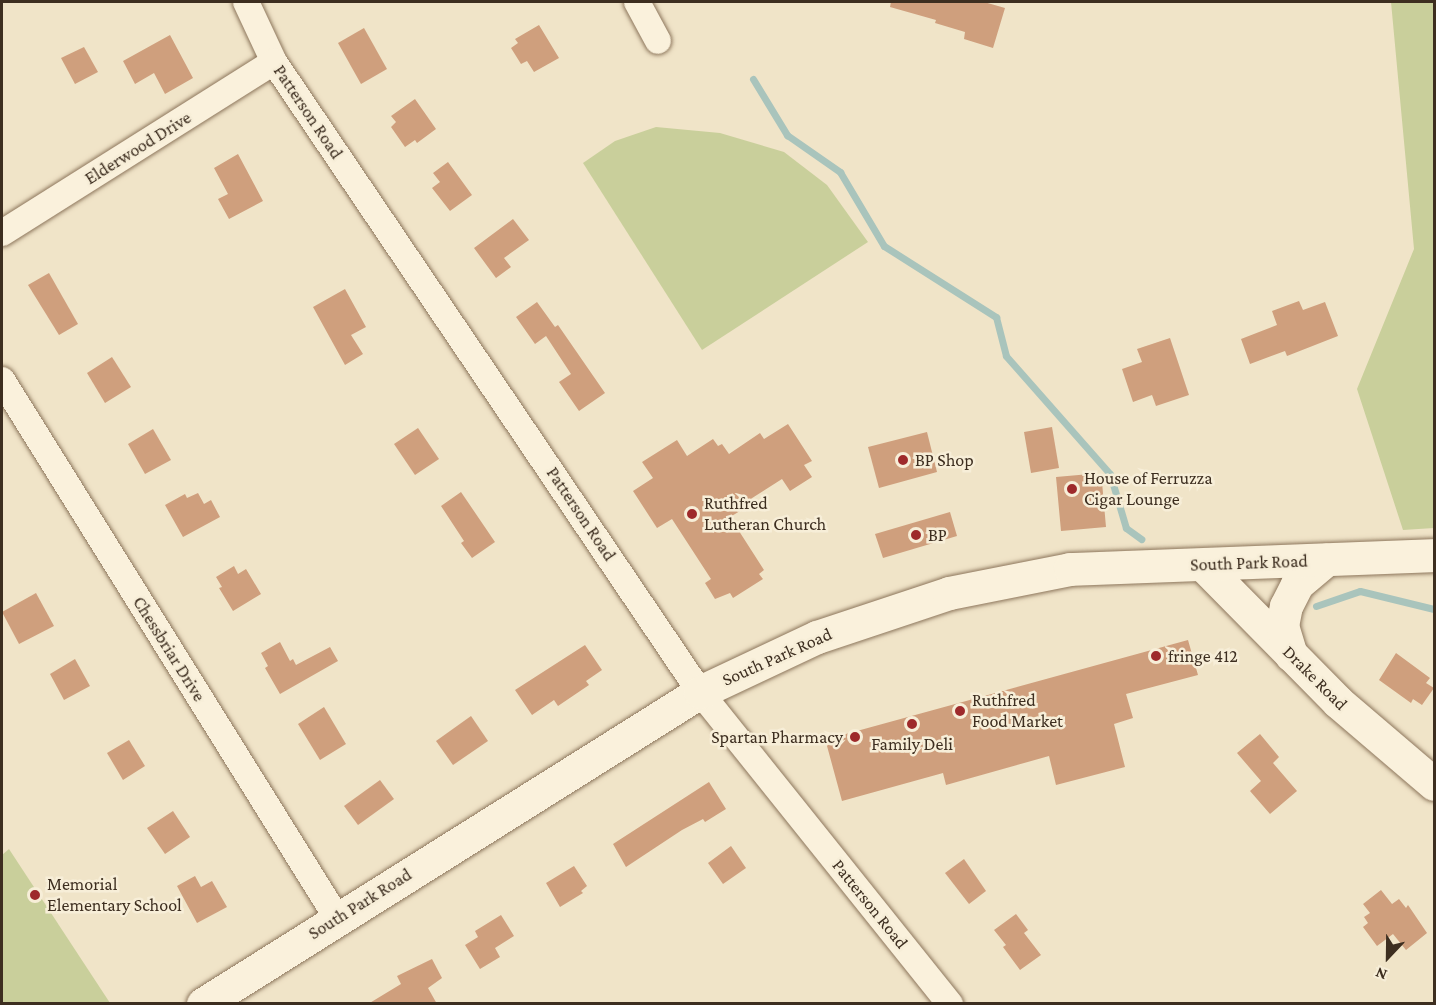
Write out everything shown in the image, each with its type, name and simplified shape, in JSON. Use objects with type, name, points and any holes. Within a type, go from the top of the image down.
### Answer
[{"type":"main road","name":"South Park Road","points":[[203,1004],[700,692],[817,637],[949,593],[1070,569],[1119,565],[1203,565],[1434,555]]},
{"type":"main road","points":[[1291,655],[1282,626],[1286,606],[1297,584],[1326,560]]},
{"type":"main road","name":"Drake Road","points":[[1203,565],[1338,702],[1434,784]]},
{"type":"street","name":"Patterson Road","points":[[246,2],[274,62],[700,692],[950,1004]]},
{"type":"street","points":[[637,2],[658,41]]},
{"type":"street","name":"Elderwood Drive","points":[[2,233],[274,62]]},
{"type":"street","name":"Chessbriar Drive","points":[[2,380],[337,918]]},
{"type":"green space","points":[[1391,2],[1434,2],[1434,528],[1403,530],[1357,389],[1414,249]]},
{"type":"green space","points":[[656,127],[720,133],[784,152],[827,185],[868,242],[702,350],[583,163],[615,141]]},
{"type":"green space","name":"Memorial Elementary School","points":[[9,849],[110,1003],[2,1003],[2,855]]},
{"type":"building","points":[[891,2],[984,2],[1005,8],[993,48],[964,39],[965,32],[935,23],[936,20],[890,7]]},
{"type":"building","points":[[539,25],[559,58],[534,72],[527,61],[521,64],[511,48],[518,43],[515,39]]},
{"type":"building","points":[[364,28],[387,69],[361,84],[338,43]]},
{"type":"building","points":[[170,35],[193,78],[165,94],[154,73],[135,84],[123,61]]},
{"type":"building","points":[[84,47],[98,72],[75,84],[61,58]]},
{"type":"building","points":[[415,99],[436,129],[417,143],[415,140],[405,147],[391,127],[396,122],[391,116]]},
{"type":"building","points":[[238,154],[263,201],[229,219],[218,199],[228,194],[214,168]]},
{"type":"building","points":[[448,162],[472,195],[450,211],[432,188],[440,182],[433,173]]},
{"type":"building","points":[[513,219],[529,240],[504,258],[511,267],[496,278],[474,248]]},
{"type":"building","points":[[49,273],[78,324],[59,335],[28,285]]},
{"type":"building","points":[[345,289],[366,327],[351,335],[363,354],[345,365],[313,307]]},
{"type":"building","points":[[1299,301],[1303,310],[1325,302],[1338,336],[1287,356],[1285,351],[1250,364],[1241,339],[1277,325],[1272,311]]},
{"type":"building","points":[[537,302],[555,327],[558,325],[605,393],[579,411],[559,382],[571,374],[546,336],[535,344],[516,317]]},
{"type":"building","points":[[1170,338],[1189,395],[1156,406],[1152,395],[1133,402],[1122,369],[1142,362],[1137,349]]},
{"type":"building","points":[[112,357],[131,387],[105,403],[87,373]]},
{"type":"building","name":"Ruthfred Lutheran Church","points":[[788,424],[812,461],[804,465],[812,477],[790,491],[782,479],[738,507],[740,511],[730,517],[764,570],[759,574],[763,579],[733,598],[730,593],[715,599],[705,583],[711,579],[672,519],[657,528],[633,491],[653,478],[642,462],[677,440],[687,456],[713,439],[718,446],[722,444],[729,454],[760,433],[764,439]]},
{"type":"building","points":[[1052,427],[1059,468],[1031,473],[1024,432]]},
{"type":"building","points":[[418,428],[439,459],[415,475],[394,444]]},
{"type":"building","points":[[153,429],[171,460],[145,474],[128,444]]},
{"type":"building","name":"BP Shop","points":[[927,432],[937,472],[879,488],[868,447]]},
{"type":"building","points":[[1090,474],[1090,483],[1102,482],[1106,527],[1061,531],[1056,477]]},
{"type":"building","points":[[461,492],[495,542],[472,558],[461,543],[464,541],[441,506]]},
{"type":"building","points":[[198,493],[204,504],[211,500],[220,517],[183,537],[165,505],[185,494],[187,498]]},
{"type":"building","name":"BP","points":[[950,512],[957,536],[883,558],[875,534]]},
{"type":"building","points":[[234,566],[238,574],[246,569],[261,594],[233,611],[219,588],[222,587],[216,577]]},
{"type":"building","points":[[36,593],[54,626],[19,644],[2,612]]},
{"type":"building","points":[[1188,640],[1198,675],[1126,694],[1133,718],[1114,724],[1125,767],[1056,785],[1049,756],[946,785],[943,773],[842,801],[827,746],[835,737]]},
{"type":"building","points":[[280,642],[290,661],[293,659],[296,665],[330,647],[338,661],[280,694],[265,668],[268,666],[261,653]]},
{"type":"building","points":[[585,645],[602,670],[586,681],[589,685],[558,706],[554,700],[532,715],[515,690]]},
{"type":"building","points":[[1396,653],[1430,678],[1426,683],[1434,688],[1422,705],[1413,699],[1411,703],[1379,680]]},
{"type":"building","points":[[75,659],[90,686],[64,700],[50,674]]},
{"type":"building","points":[[324,707],[346,744],[320,760],[298,724]]},
{"type":"building","points":[[471,716],[488,741],[453,765],[436,741]]},
{"type":"building","points":[[1260,734],[1279,757],[1273,763],[1297,791],[1270,814],[1250,791],[1261,781],[1237,753]]},
{"type":"building","points":[[129,740],[145,766],[123,780],[107,753]]},
{"type":"building","points":[[380,780],[394,799],[358,825],[344,806]]},
{"type":"building","points":[[709,782],[726,809],[705,822],[703,819],[682,830],[626,867],[613,844]]},
{"type":"building","points":[[173,811],[190,837],[165,854],[147,828]]},
{"type":"building","points":[[731,846],[746,868],[723,884],[708,863]]},
{"type":"building","points":[[964,859],[986,891],[969,904],[945,873]]},
{"type":"building","points":[[574,866],[587,886],[581,891],[583,893],[560,907],[546,883]]},
{"type":"building","points":[[195,876],[201,887],[212,881],[227,907],[197,923],[177,886]]},
{"type":"building","points":[[1381,890],[1392,904],[1399,899],[1406,908],[1408,905],[1427,933],[1406,950],[1393,934],[1377,946],[1363,927],[1368,923],[1364,917],[1370,913],[1363,904]]},
{"type":"building","points":[[1016,914],[1028,930],[1024,933],[1041,955],[1020,970],[1003,947],[1006,945],[994,930]]},
{"type":"building","points":[[501,915],[514,936],[495,948],[500,957],[480,969],[465,945],[478,937],[475,931]]},
{"type":"building","points":[[432,959],[442,978],[428,988],[437,1004],[368,1004],[401,984],[397,976]]},
{"type":"waterway","points":[[753,79],[787,135],[840,172],[884,246],[996,317],[1006,356],[1110,474],[1126,528],[1141,539]]},
{"type":"waterway","points":[[1316,606],[1360,591],[1434,609]]},
{"type":"place","name":"BP Shop","points":[[903,460]]},
{"type":"place","name":"House of Ferruzza Cigar Lounge","points":[[1072,489]]},
{"type":"place","name":"Ruthfred Lutheran Church","points":[[692,514]]},
{"type":"place","name":"BP","points":[[916,535]]},
{"type":"place","name":"fringe 412","points":[[1156,656]]},
{"type":"place","name":"Ruthfred Food Market","points":[[960,711]]},
{"type":"place","name":"Family Deli","points":[[912,724]]},
{"type":"place","name":"Spartan Pharmacy","points":[[855,737]]},
{"type":"place","name":"Memorial Elementary School","points":[[35,895]]}]
